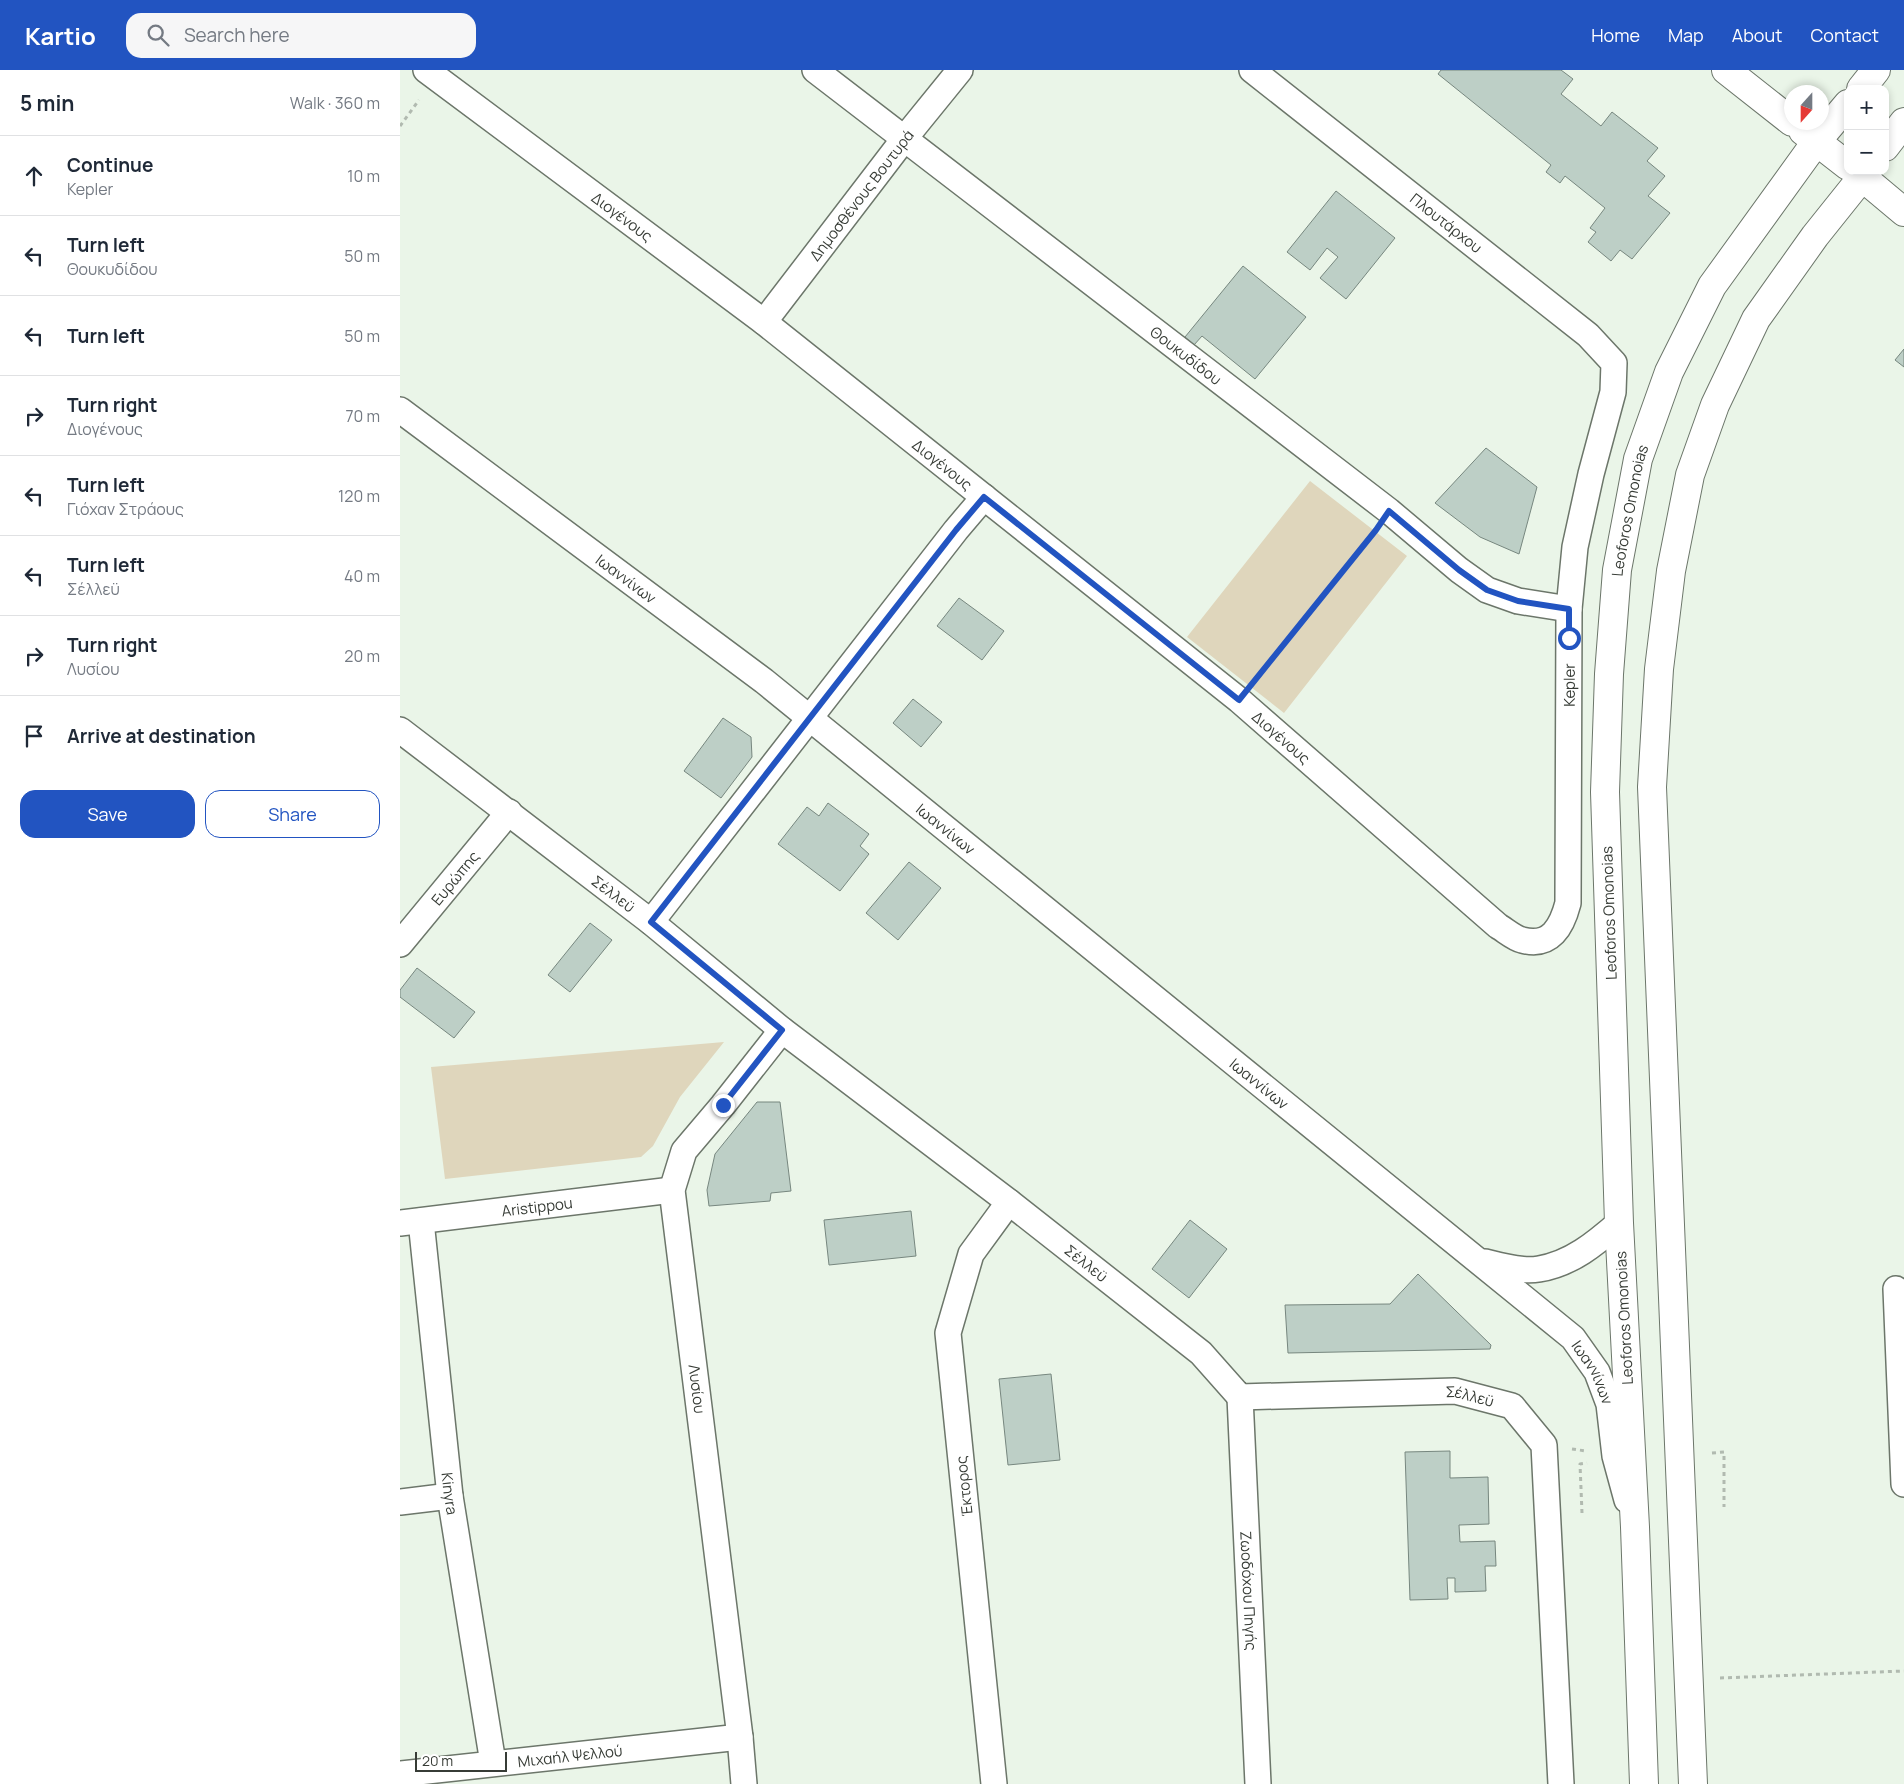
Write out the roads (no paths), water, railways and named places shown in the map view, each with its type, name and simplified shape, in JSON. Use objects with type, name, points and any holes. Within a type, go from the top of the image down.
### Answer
[{"type":"main road","points":[[1726,70],[1784,116]]},
{"type":"main road","points":[[1864,85],[1876,70]]},
{"type":"main road","name":"Leoforos Omonoias","points":[[1644,1784],[1635,1527],[1619,1223],[1605,792],[1609,674],[1617,570],[1638,459],[1670,372],[1712,286],[1816,142],[1844,109]]},
{"type":"main road","points":[[1889,142],[1904,122]]},
{"type":"main road","points":[[1802,130],[1844,161]]},
{"type":"main road","points":[[1693,1784],[1652,787],[1659,669],[1671,571],[1690,475],[1715,405],[1756,319],[1855,175]]},
{"type":"main road","points":[[1862,175],[1904,212]]},
{"type":"street","name":"Διογένους","points":[[426,70],[764,322],[1239,700],[1498,926],[1522,940],[1540,940]]},
{"type":"street","name":"Θουκυδίδου","points":[[815,70],[1389,511],[1459,570],[1487,590],[1518,601],[1569,609]]},
{"type":"street","name":"Δημοσθένους Βουτυρά","points":[[764,322],[904,139],[960,70]]},
{"type":"street","name":"Πλουτάρχου","points":[[1252,70],[1588,335],[1614,363],[1613,392]]},
{"type":"street","name":"Kepler","points":[[1540,940],[1555,934],[1564,919],[1568,903],[1569,609],[1575,548],[1591,474],[1613,392]]},
{"type":"street","name":"Ιωαννίνων","points":[[400,410],[764,681],[1574,1338],[1597,1372],[1609,1404],[1614,1456],[1635,1527]]},
{"type":"street","points":[[651,922],[956,530],[984,497]]},
{"type":"street","name":"Σέλλεϋ","points":[[400,730],[651,922],[782,1030],[1009,1202],[1201,1353],[1240,1397],[1455,1392],[1512,1406],[1544,1445],[1561,1784]]},
{"type":"street","name":"Ευρώπης","points":[[400,944],[509,812]]},
{"type":"street","name":"Λυσίου","points":[[744,1784],[740,1737],[672,1190],[684,1151],[782,1030]]},
{"type":"street","name":"Aristippou","points":[[410,1222],[672,1190]]},
{"type":"street","name":"Έκτορος","points":[[994,1784],[948,1333],[971,1254],[1009,1202]]},
{"type":"street","name":"Kinyra","points":[[410,1222],[450,1496],[493,1763]]},
{"type":"street","name":"Ιωαννίνων","points":[[1480,1260],[1508,1268],[1538,1270],[1566,1262],[1594,1245],[1619,1223]]},
{"type":"street","points":[[1896,1289],[1904,1484]]},
{"type":"street","name":"Ζωοδόχου Πηγής","points":[[1240,1397],[1258,1784]]},
{"type":"street","points":[[400,1502],[450,1496]]},
{"type":"street","name":"Μιχαήλ Ψελλού","points":[[400,1774],[740,1737]]}]
